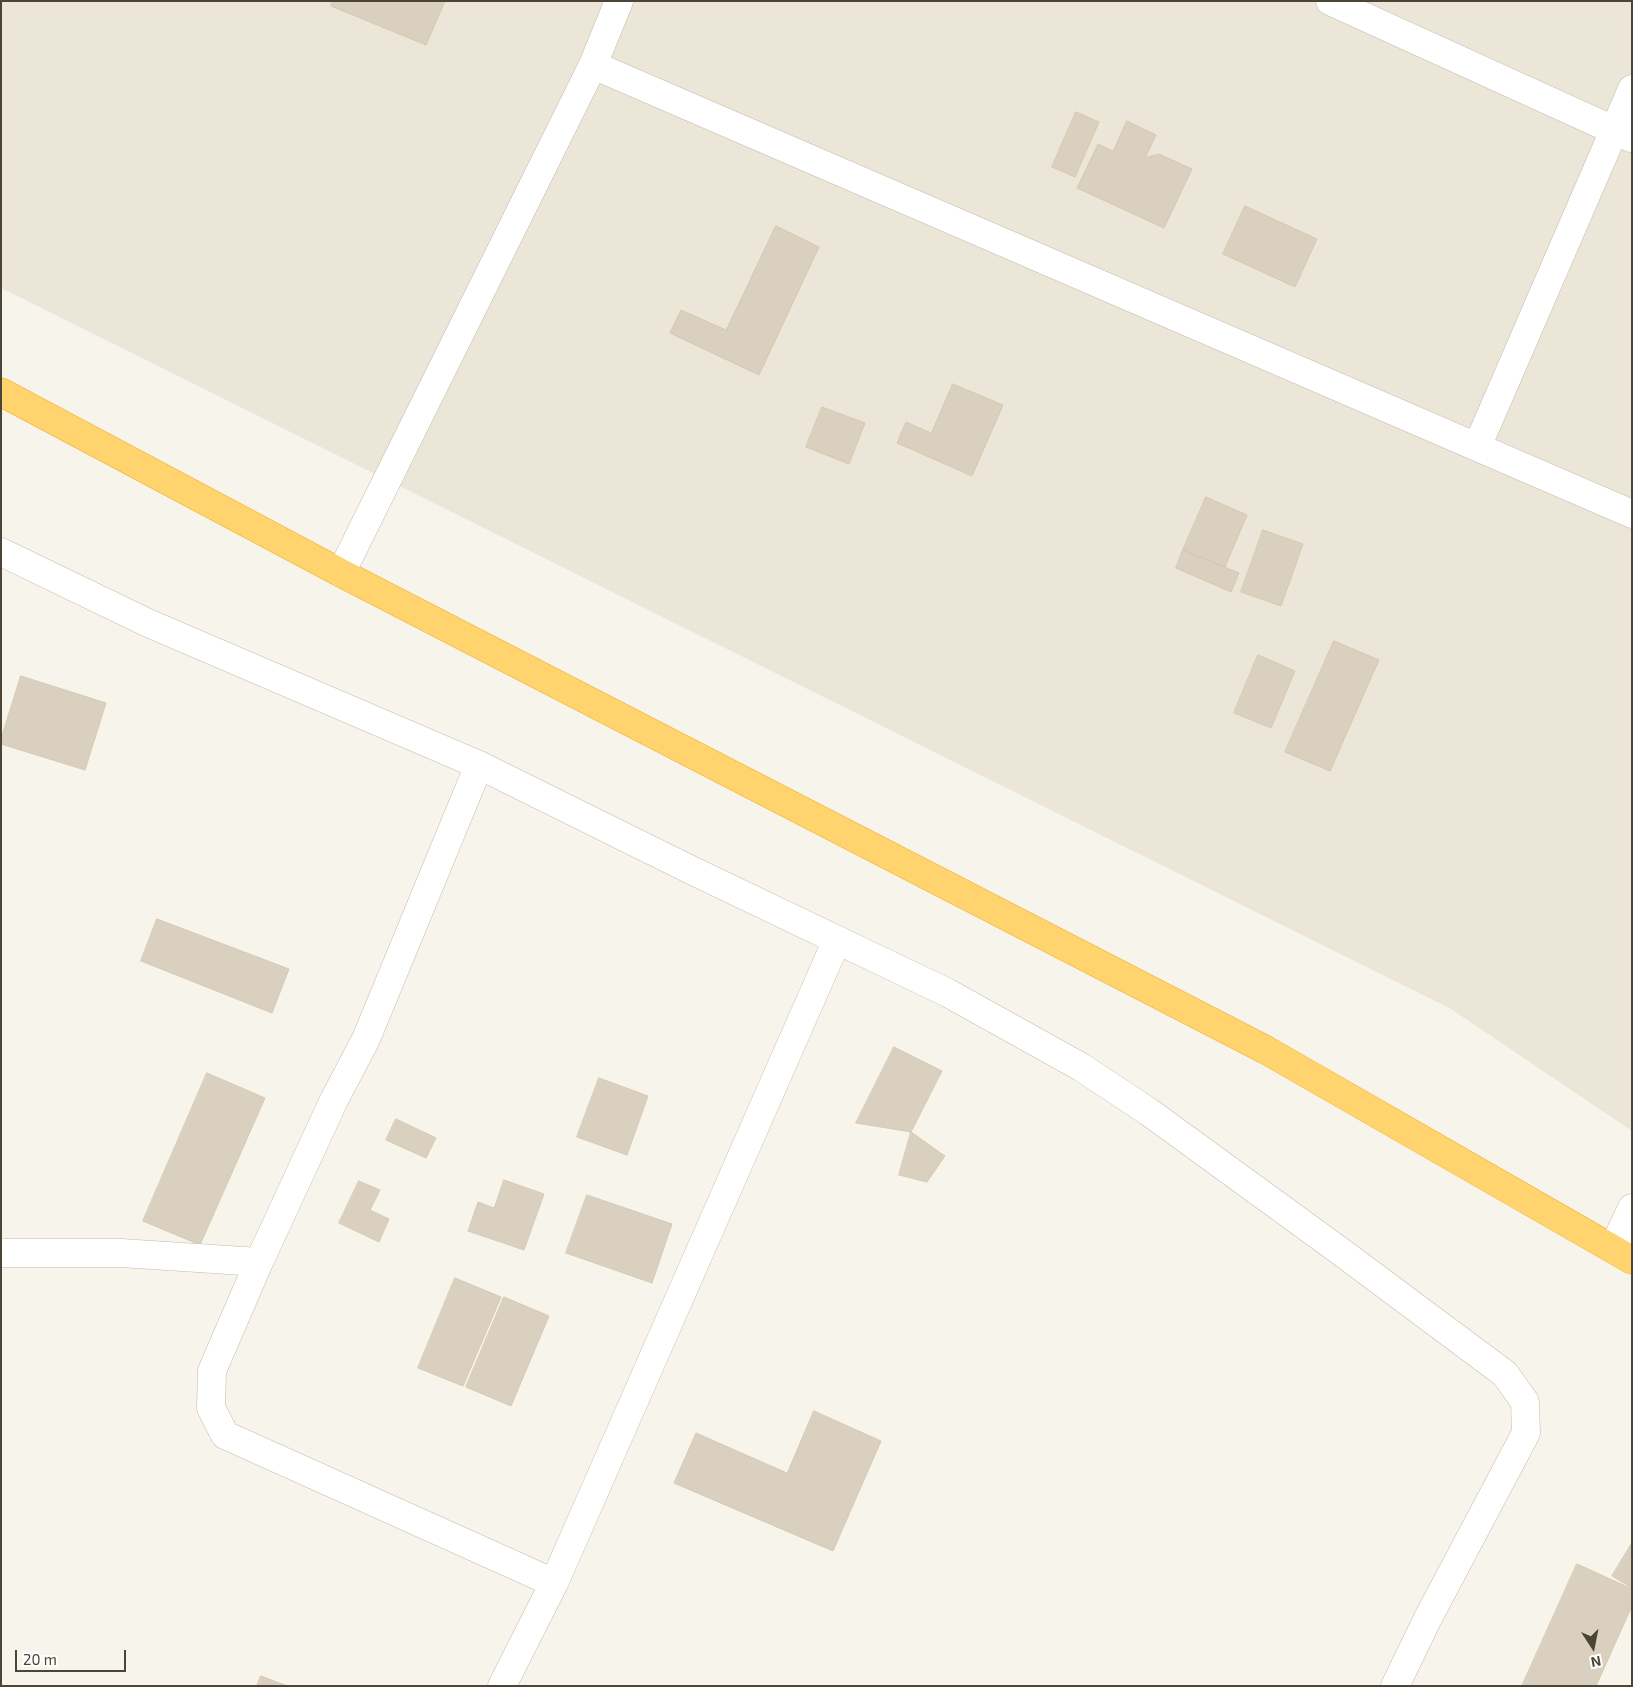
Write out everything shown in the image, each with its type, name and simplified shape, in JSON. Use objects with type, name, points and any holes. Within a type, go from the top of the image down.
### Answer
[{"type":"highway","points":[[1,392],[341,573],[1266,1050],[1622,1254]]},
{"type":"street","points":[[341,573],[593,65],[619,1]]},
{"type":"street","points":[[1330,1],[1623,135]]},
{"type":"street","points":[[593,65],[1632,514]]},
{"type":"street","points":[[1477,447],[1623,135],[1632,89]]},
{"type":"street","points":[[1,552],[148,623],[479,765],[948,993],[1081,1067],[1149,1112],[1505,1374],[1525,1402],[1526,1433],[1428,1618],[1396,1686]]},
{"type":"street","points":[[479,765],[366,1039],[334,1100],[259,1262],[212,1371],[212,1408],[225,1435],[554,1583]]},
{"type":"street","points":[[502,1686],[554,1583],[837,940]]},
{"type":"street","points":[[1622,1254],[1632,1208]]},
{"type":"street","points":[[1,1253],[121,1253],[259,1262]]},
{"type":"shaded area","points":[[1,1],[1632,1],[1632,1131],[1451,1009],[1,288]]},
{"type":"building","points":[[333,1],[445,1],[426,45],[331,6]]},
{"type":"building","points":[[1076,112],[1099,122],[1075,177],[1052,167]]},
{"type":"building","points":[[1127,121],[1156,135],[1145,158],[1159,154],[1192,169],[1164,228],[1077,188],[1098,144],[1113,151]]},
{"type":"building","points":[[1245,206],[1317,239],[1295,287],[1223,254]]},
{"type":"building","points":[[776,226],[819,247],[759,375],[670,333],[681,310],[726,330]]},
{"type":"building","points":[[953,384],[1003,405],[972,476],[897,443],[906,422],[931,433]]},
{"type":"building","points":[[822,407],[865,423],[849,464],[806,447]]},
{"type":"building","points":[[1206,497],[1247,515],[1225,567],[1183,550]]},
{"type":"building","points":[[1263,530],[1303,544],[1281,606],[1241,592]]},
{"type":"building","points":[[1183,550],[1239,573],[1231,592],[1176,568]]},
{"type":"building","points":[[1334,641],[1379,660],[1330,771],[1285,752]]},
{"type":"building","points":[[1258,655],[1295,671],[1271,728],[1234,713]]},
{"type":"building","points":[[21,676],[106,703],[85,770],[1,744]]},
{"type":"building","points":[[157,919],[289,969],[272,1013],[141,961]]},
{"type":"building","points":[[894,1047],[942,1071],[911,1132],[856,1123]]},
{"type":"building","points":[[207,1073],[265,1098],[200,1245],[143,1221]]},
{"type":"building","points":[[599,1078],[648,1096],[627,1155],[577,1137]]},
{"type":"building","points":[[396,1119],[436,1138],[426,1158],[386,1140]]},
{"type":"building","points":[[911,1132],[945,1156],[927,1182],[899,1175]]},
{"type":"building","points":[[504,1180],[544,1194],[524,1250],[468,1231],[478,1202],[494,1208]]},
{"type":"building","points":[[359,1181],[380,1190],[370,1210],[389,1219],[379,1242],[339,1223]]},
{"type":"building","points":[[587,1195],[672,1224],[652,1283],[566,1253]]},
{"type":"building","points":[[455,1278],[501,1297],[463,1386],[418,1368]]},
{"type":"building","points":[[504,1297],[549,1316],[511,1406],[466,1387]]},
{"type":"building","points":[[814,1411],[881,1441],[833,1551],[674,1483],[696,1433],[787,1473]]},
{"type":"building","points":[[1632,1543],[1632,1588],[1612,1576]]},
{"type":"building","points":[[1577,1564],[1632,1589],[1632,1606],[1596,1686],[1522,1686]]},
{"type":"building","points":[[261,1676],[287,1686],[257,1686]]}]
